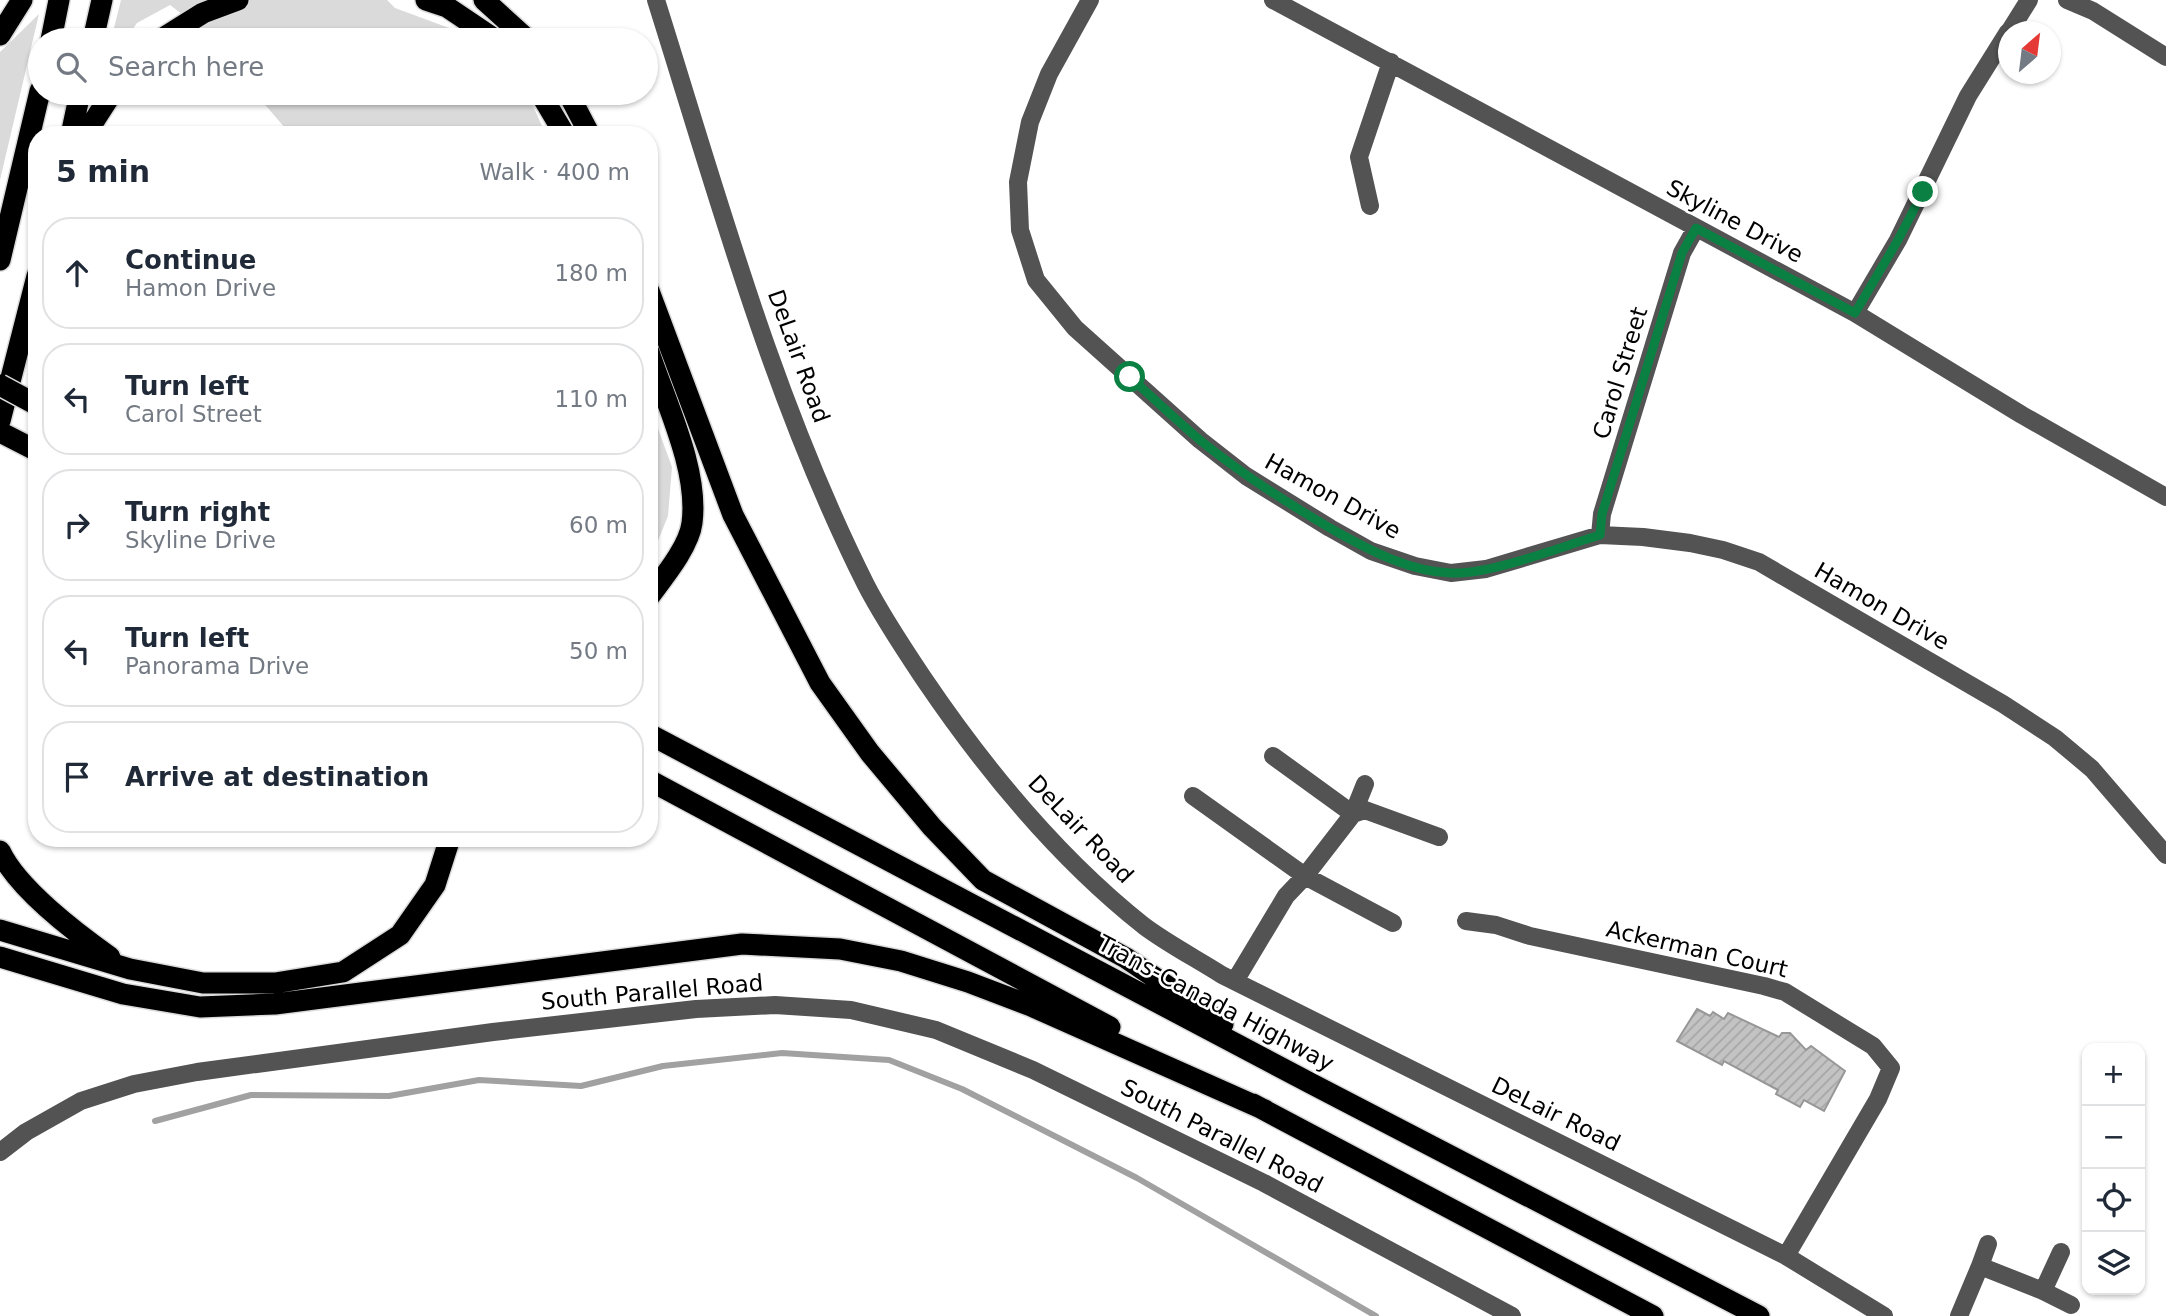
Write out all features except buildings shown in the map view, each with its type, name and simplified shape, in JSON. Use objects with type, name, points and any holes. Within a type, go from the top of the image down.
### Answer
[{"type":"highway","points":[[0,35],[22,0]]},
{"type":"highway","points":[[53,28],[59,0]]},
{"type":"highway","points":[[96,28],[102,0]]},
{"type":"highway","points":[[179,28],[203,13],[238,0]]},
{"type":"highway","points":[[426,0],[447,7],[478,28]]},
{"type":"highway","points":[[484,0],[515,28]]},
{"type":"highway","points":[[32,126],[37,105]]},
{"type":"highway","points":[[73,126],[77,105]]},
{"type":"highway","points":[[91,126],[104,105]]},
{"type":"highway","points":[[547,105],[560,126]]},
{"type":"highway","points":[[574,105],[585,126]]},
{"type":"highway","points":[[0,260],[28,142]]},
{"type":"highway","points":[[0,421],[28,311]]},
{"type":"highway","points":[[658,315],[733,515],[765,580],[820,683],[870,753],[914,806],[983,880],[1126,958],[1312,1084]]},
{"type":"highway","points":[[658,378],[684,453],[692,489],[692,525],[680,553],[658,584]]},
{"type":"highway","points":[[0,385],[28,400]]},
{"type":"highway","points":[[0,432],[28,446]]},
{"type":"highway","name":"Trans-Canada Highway","points":[[658,739],[1759,1316]]},
{"type":"highway","points":[[658,785],[1653,1316]]},
{"type":"highway","points":[[0,930],[130,970],[215,983],[275,983],[343,972],[400,934],[435,885],[447,847]]},
{"type":"highway","points":[[0,851],[6,864],[43,902],[82,937],[130,970]]},
{"type":"highway","points":[[0,957],[123,993],[203,1007],[275,1004],[742,944],[840,949],[901,961],[968,982],[1031,1006],[1265,1110]]},
{"type":"street","name":"DeLair Road","points":[[656,0],[764,340],[830,506],[874,599],[954,722],[1010,792],[1082,872],[1146,927],[1235,981],[1786,1256],[1884,1316]]},
{"type":"street","name":"Hamon Drive","points":[[1090,0],[1049,74],[1030,122],[1018,182],[1020,230],[1036,280],[1075,328],[1200,440],[1246,476],[1295,507],[1371,551],[1415,566],[1451,573],[1486,569],[1600,535],[1643,537],[1723,550],[1770,569],[2055,737],[2092,769],[2166,855]]},
{"type":"street","name":"Skyline Drive","points":[[1273,0],[1855,313],[2022,415],[2166,497]]},
{"type":"street","points":[[2016,21],[2029,0]]},
{"type":"street","points":[[2067,0],[2093,11],[2166,57]]},
{"type":"street","points":[[1855,313],[1898,240],[1968,96],[1998,49]]},
{"type":"street","points":[[1370,206],[1359,158],[1391,62]]},
{"type":"street","name":"Carol Street","points":[[1600,535],[1602,514],[1682,253],[1696,228]]},
{"type":"street","points":[[1273,756],[1353,814]]},
{"type":"street","points":[[1235,981],[1286,896],[1353,814],[1365,784]]},
{"type":"street","points":[[1193,796],[1305,876],[1393,923]]},
{"type":"street","points":[[1353,814],[1365,810],[1439,837]]},
{"type":"street","name":"Ackerman Court","points":[[1466,921],[1496,925],[1530,936],[1785,992],[1873,1046],[1891,1068],[1878,1100],[1786,1256]]},
{"type":"street","name":"South Parallel Road","points":[[0,1152],[26,1132],[81,1101],[134,1084],[197,1072],[493,1032],[695,1009],[775,1005],[851,1010],[936,1030],[1033,1070],[1264,1183],[1512,1316]]},
{"type":"street","points":[[1959,1316],[1989,1244]]},
{"type":"street","points":[[2043,1291],[2061,1252]]},
{"type":"street","points":[[1980,1266],[2071,1305]]},
{"type":"shaded area","points":[[121,0],[387,0],[395,8],[449,28],[200,28],[170,5],[137,23],[133,28],[114,28]]},
{"type":"shaded area","points":[[39,14],[36,28],[28,28],[28,61],[0,180],[0,52]]},
{"type":"shaded area","points":[[265,105],[533,105],[542,126],[283,126]]},
{"type":"shaded area","points":[[658,429],[672,467],[668,516],[658,541]]},
{"type":"waterway","points":[[155,1121],[251,1095],[389,1096],[479,1080],[581,1086],[663,1066],[782,1053],[889,1060],[962,1089],[1137,1178],[1376,1316]]},
{"type":"route","points":[[1130,377],[1200,440],[1246,476],[1371,551],[1415,566],[1451,573],[1486,569],[1600,535],[1602,514],[1682,253],[1696,228],[1855,313],[1923,192]]}]
